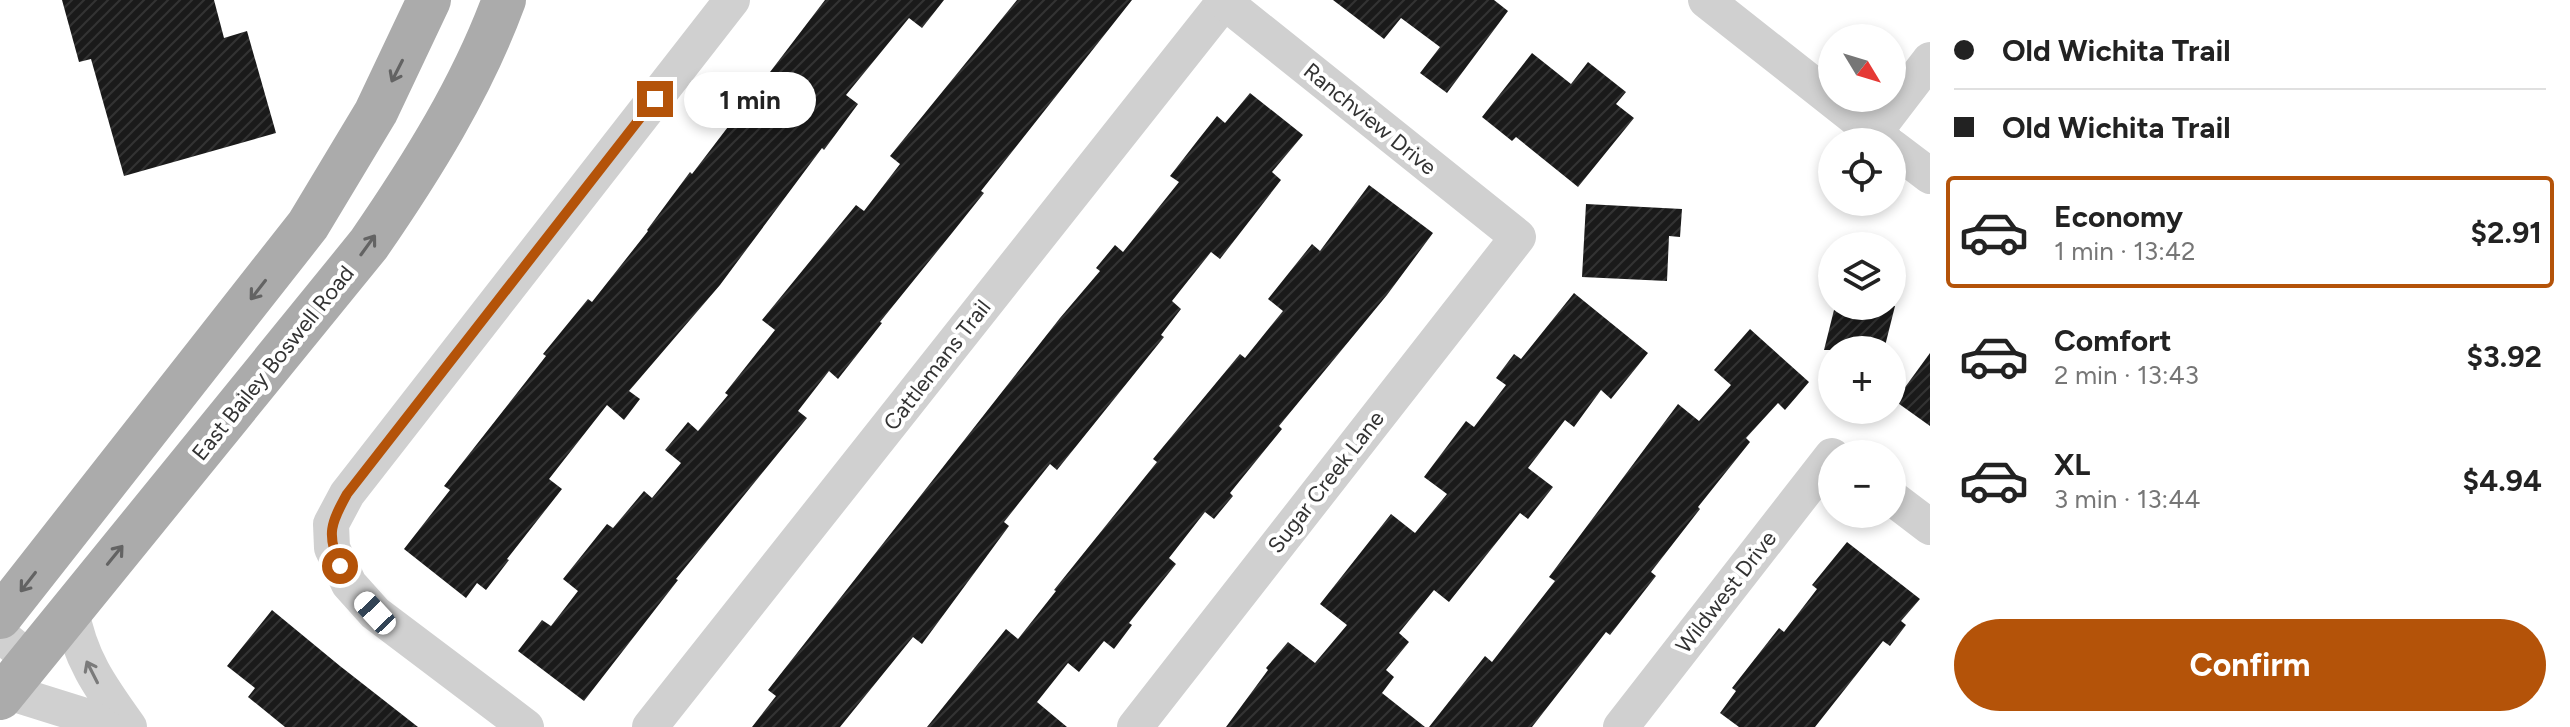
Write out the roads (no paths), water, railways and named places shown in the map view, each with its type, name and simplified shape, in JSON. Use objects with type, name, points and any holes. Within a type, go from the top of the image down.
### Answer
[{"type":"main road","points":[[0,617],[308,225],[376,112],[429,0]]},
{"type":"main road","name":"East Bailey Boswell Road","points":[[9,671],[71,609],[369,244],[443,128],[475,67],[504,0]]},
{"type":"street","points":[[526,727],[375,613],[349,584],[332,548],[331,524],[347,494],[732,0]]},
{"type":"street","points":[[1706,0],[1868,128]]},
{"type":"street","name":"Ranchview Drive","points":[[1223,1],[1518,237]]},
{"type":"street","name":"Cattlemans Trail","points":[[650,727],[1223,1]]},
{"type":"street","points":[[1891,128],[1930,60]]},
{"type":"street","points":[[1906,158],[1930,176]]},
{"type":"street","name":"Sugar Creek Lane","points":[[1135,727],[1518,237]]},
{"type":"street","name":"Wildwest Drive","points":[[1621,727],[1818,474]]},
{"type":"street","points":[[1906,509],[1930,527]]},
{"type":"street","points":[[71,609],[76,636],[93,677],[129,727]]},
{"type":"street","points":[[9,671],[105,727]]}]
